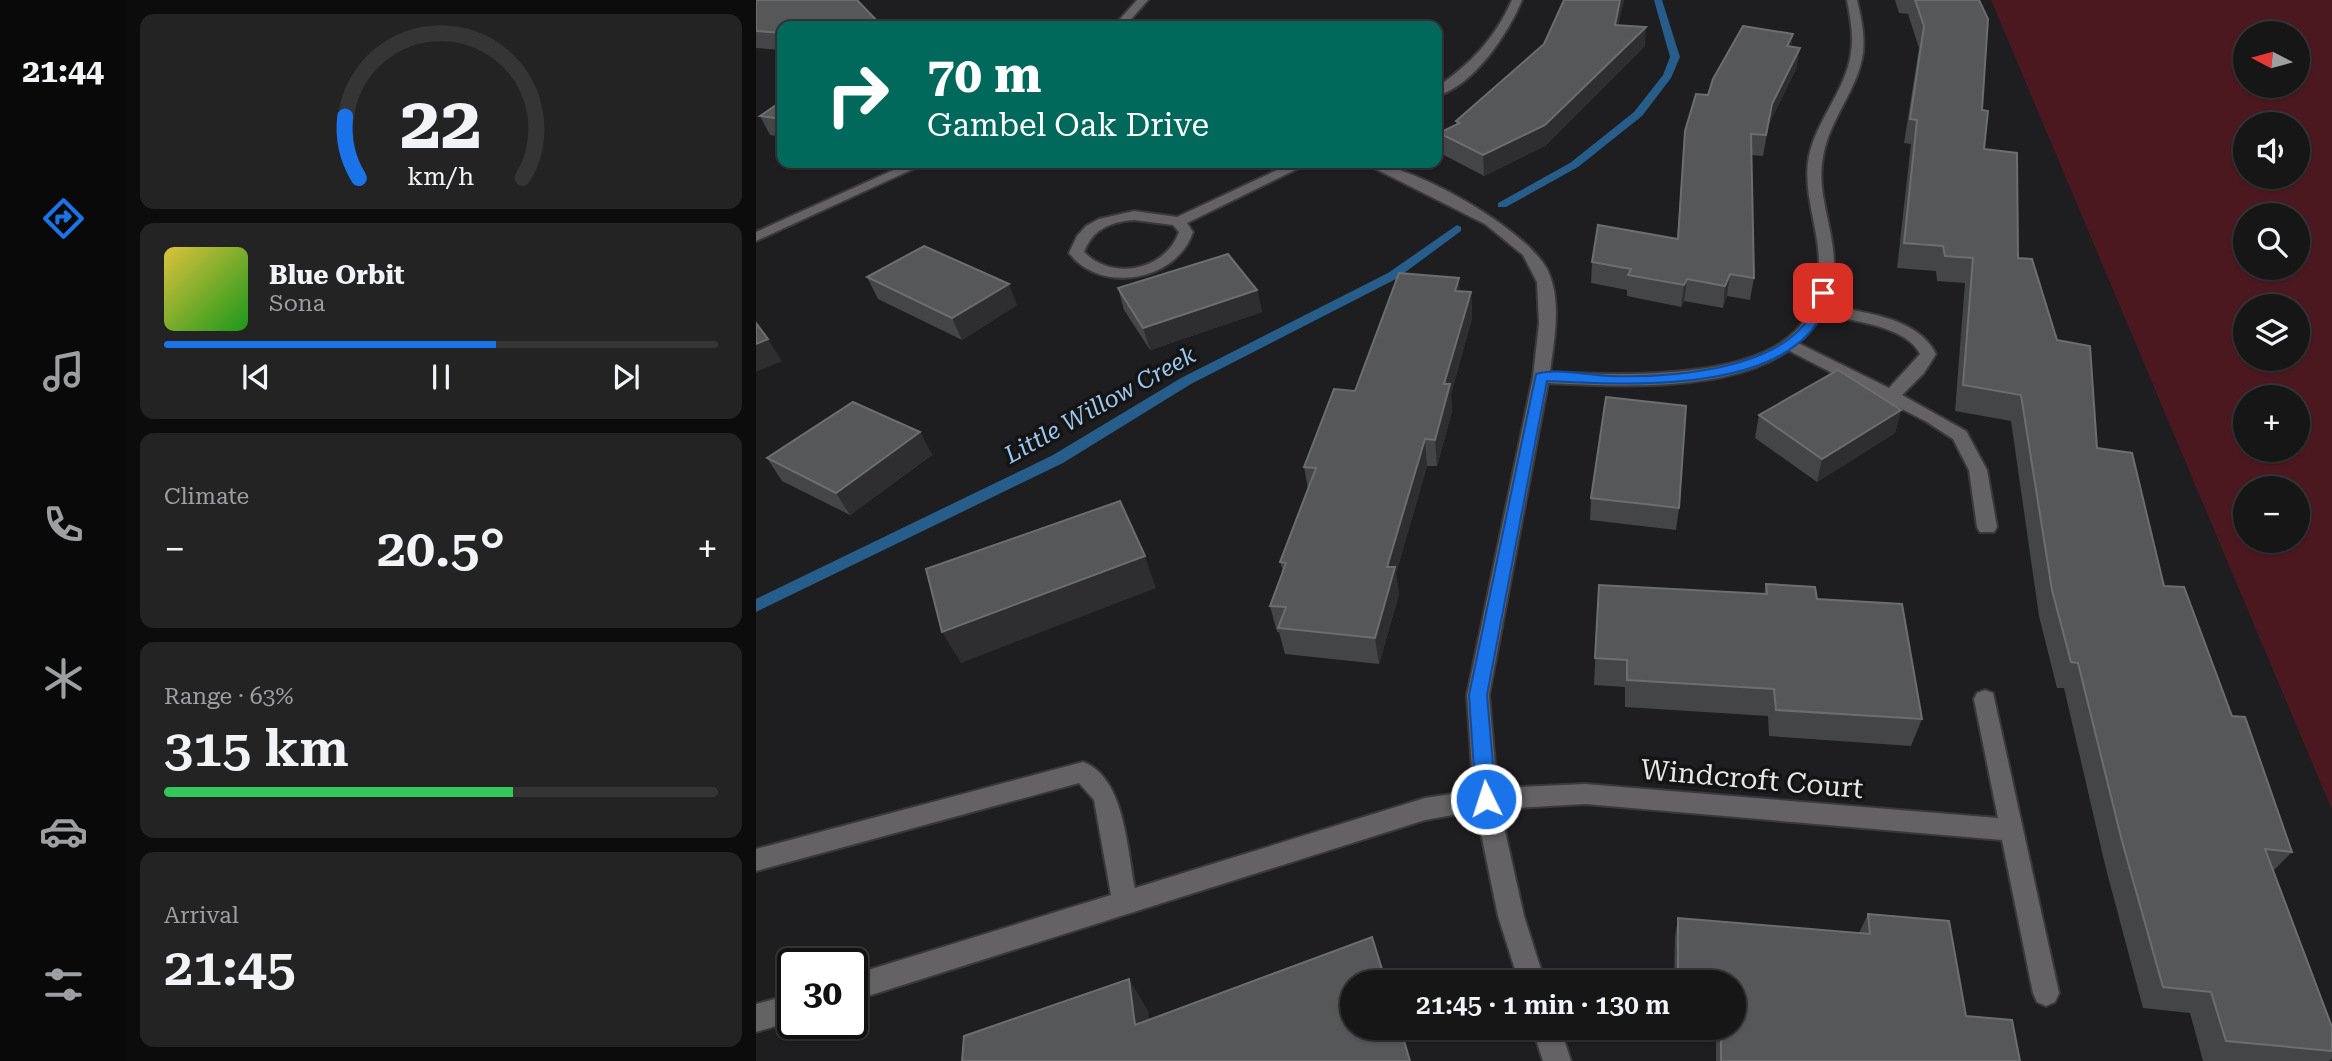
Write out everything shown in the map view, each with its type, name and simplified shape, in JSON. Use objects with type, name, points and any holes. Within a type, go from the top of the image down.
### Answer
[{"type":"street","points":[[1124,21],[1143,0]]},
{"type":"street","points":[[1442,88],[1485,55],[1506,28],[1517,0]]},
{"type":"street","points":[[1541,377],[1614,380],[1681,378],[1740,367],[1790,345],[1810,328],[1819,309],[1826,277],[1813,178],[1823,132],[1851,75],[1857,53],[1852,0]]},
{"type":"street","points":[[756,237],[908,168]]},
{"type":"street","points":[[1178,222],[1291,168]]},
{"type":"street","points":[[1381,168],[1492,222],[1521,244],[1540,271],[1546,302],[1546,335],[1541,377],[1478,695],[1486,799],[1511,916],[1528,970]]},
{"type":"street","points":[[1146,214],[1165,216],[1178,222],[1186,232],[1185,243],[1177,254],[1160,264],[1139,271],[1117,273],[1097,270],[1083,263],[1076,253],[1079,242],[1088,231],[1105,222],[1146,214]]},
{"type":"street","points":[[1819,309],[1894,327],[1918,337],[1927,345],[1928,354],[1918,369],[1890,397]]},
{"type":"street","points":[[1790,345],[1960,435],[1978,470],[1987,527]]},
{"type":"street","points":[[1985,699],[2046,993]]},
{"type":"street","points":[[756,860],[1083,772],[1105,796],[1125,903]]},
{"type":"street","name":"Windcroft Court","points":[[868,983],[1425,809],[1486,799],[1585,794],[2012,830]]},
{"type":"street","points":[[756,1018],[777,1012]]},
{"type":"street","points":[[1550,1040],[1557,1061]]},
{"type":"shaded area","points":[[1991,0],[2332,0],[2332,810]]},
{"type":"building","points":[[756,0],[857,0],[877,21],[777,21],[777,33],[756,31]]},
{"type":"building","points":[[1564,0],[1620,0],[1615,25],[1646,27],[1545,125],[1483,155],[1442,134],[1442,132],[1460,123],[1456,121],[1544,44]]},
{"type":"building","points":[[1915,0],[1979,0],[1988,19],[1982,110],[1988,111],[1984,149],[2017,153],[2018,258],[2032,259],[2057,340],[2090,346],[2097,448],[2132,453],[2164,586],[2184,587],[2232,716],[2245,717],[2292,852],[2265,849],[2332,1027],[2332,1051],[2226,1041],[2211,992],[2163,987],[2122,841],[2078,663],[2071,662],[2052,590],[2021,395],[1963,385],[1973,258],[1945,256],[1943,246],[1904,243],[1917,120],[1910,119],[1924,26]]},
{"type":"building","points":[[1743,26],[1793,34],[1787,46],[1800,48],[1772,104],[1766,135],[1751,134],[1754,278],[1730,274],[1725,286],[1687,279],[1684,285],[1628,275],[1631,269],[1592,262],[1598,225],[1678,239],[1685,131],[1696,94],[1708,95],[1713,79]]},
{"type":"building","points":[[777,104],[777,118],[760,116]]},
{"type":"building","points":[[924,246],[1009,284],[952,318],[867,277]]},
{"type":"building","points":[[1228,254],[1257,290],[1143,328],[1118,288]]},
{"type":"building","points":[[1399,273],[1459,278],[1455,291],[1471,292],[1444,384],[1450,384],[1435,440],[1425,439],[1387,567],[1395,567],[1375,638],[1278,628],[1286,607],[1270,606],[1286,563],[1280,562],[1316,468],[1304,467],[1334,389],[1355,391]]},
{"type":"building","points":[[756,323],[768,339],[756,344]]},
{"type":"building","points":[[1838,370],[1901,410],[1822,459],[1759,415]]},
{"type":"building","points":[[1606,397],[1686,406],[1679,508],[1591,498]]},
{"type":"building","points":[[853,402],[920,432],[836,493],[767,458]]},
{"type":"building","points":[[1120,501],[1145,556],[942,632],[926,569]]},
{"type":"building","points":[[1766,584],[1815,587],[1817,599],[1902,604],[1922,719],[1776,710],[1774,689],[1627,680],[1627,660],[1595,658],[1599,585],[1767,594]]},
{"type":"building","points":[[1868,914],[1949,921],[1966,1016],[2012,1020],[2020,1061],[1721,1061],[1721,1040],[1746,1040],[1746,970],[1678,970],[1678,918],[1870,934]]},
{"type":"building","points":[[1372,937],[1382,970],[1340,970],[1340,1040],[1404,1040],[1410,1061],[962,1061],[964,1036],[1129,979],[1135,1025]]},
{"type":"waterway","name":"Little Willow Creek","points":[[1502,205],[1574,165],[1638,114],[1668,76],[1675,57],[1658,0]]},
{"type":"waterway","name":"Little Willow Creek","points":[[756,606],[1058,459],[1186,381],[1392,276],[1457,229]]},
{"type":"route","points":[[1486,799],[1478,695],[1541,377],[1614,380],[1681,378],[1740,367],[1790,345],[1810,328],[1823,293]]}]
